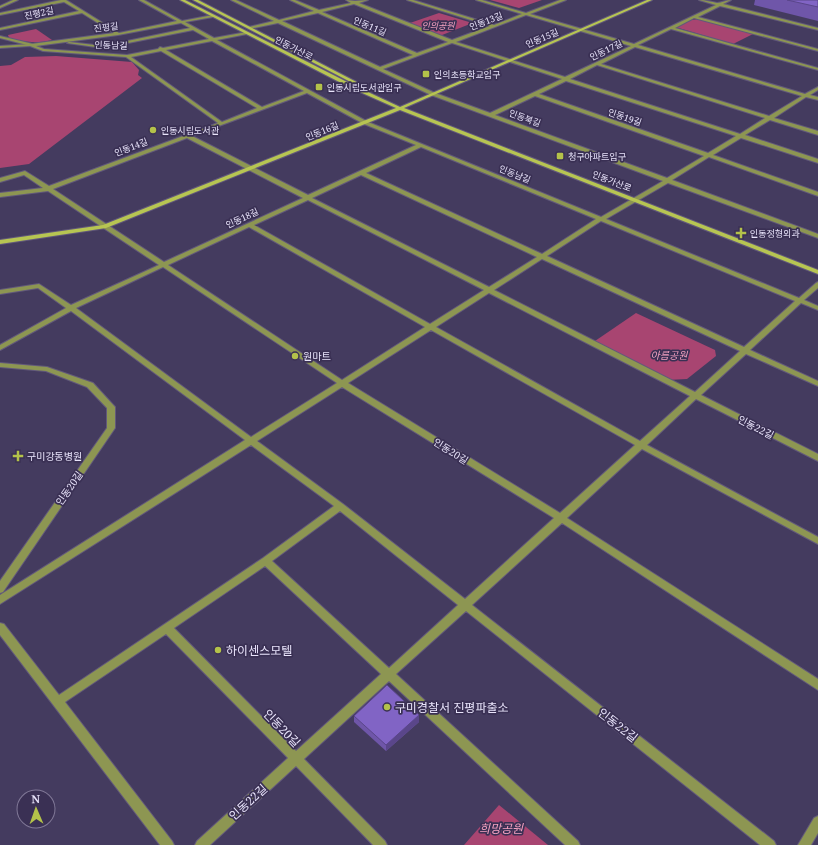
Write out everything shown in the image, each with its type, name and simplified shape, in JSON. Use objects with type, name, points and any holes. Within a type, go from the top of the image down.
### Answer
[{"type":"main road","name":"인동가산로","points":[[182,0],[353,87],[399,108],[818,272]]},
{"type":"main road","name":"인동가산로","points":[[195,0],[358,83],[399,108]]},
{"type":"main road","name":"인동15길","points":[[399,108],[650,0]]},
{"type":"main road","name":"인동16길","points":[[0,242],[104,227],[252,169],[366,123],[399,108]]},
{"type":"street","points":[[0,2],[8,0]]},
{"type":"street","points":[[0,7],[16,0]]},
{"type":"street","name":"인동남길","points":[[140,0],[366,123],[818,308]]},
{"type":"street","name":"인동북길","points":[[233,0],[433,94],[818,236]]},
{"type":"street","points":[[292,0],[317,12]]},
{"type":"street","points":[[348,0],[354,3]]},
{"type":"street","name":"인동11길","points":[[250,28],[366,0]]},
{"type":"street","points":[[409,0],[494,26]]},
{"type":"street","points":[[478,0],[818,99]]},
{"type":"street","name":"인동13길","points":[[379,69],[564,0]]},
{"type":"street","points":[[701,0],[818,29]]},
{"type":"street","name":"인동17길","points":[[491,115],[729,0]]},
{"type":"street","name":"진평2길","points":[[0,14],[63,1],[118,34]]},
{"type":"street","name":"인동11길","points":[[354,3],[452,42]]},
{"type":"street","name":"진평2길","points":[[0,29],[82,12]]},
{"type":"street","name":"인동11길","points":[[317,12],[417,55]]},
{"type":"street","name":"진평길","points":[[0,47],[31,45],[118,34],[212,16]]},
{"type":"street","points":[[694,17],[818,50]]},
{"type":"street","points":[[671,28],[818,69]]},
{"type":"street","name":"인동남길","points":[[59,41],[103,47],[193,29]]},
{"type":"street","points":[[214,40],[246,33]]},
{"type":"street","name":"인동남길","points":[[0,37],[31,45],[43,50],[126,56],[160,48],[214,40]]},
{"type":"street","points":[[452,42],[566,79]]},
{"type":"street","points":[[160,48],[262,109]]},
{"type":"street","points":[[126,56],[222,124]]},
{"type":"street","points":[[597,64],[818,133]]},
{"type":"street","name":"인동19길","points":[[566,79],[818,162]]},
{"type":"street","points":[[0,600],[601,219],[636,200],[818,88]]},
{"type":"street","name":"인동14길","points":[[0,195],[47,189],[308,91]]},
{"type":"street","name":"인동19길","points":[[535,94],[818,194]]},
{"type":"street","points":[[187,136],[695,396]]},
{"type":"street","name":"인동18길","points":[[0,348],[72,308],[421,146]]},
{"type":"street","points":[[0,180],[25,173],[162,265]]},
{"type":"street","points":[[362,173],[818,384]]},
{"type":"street","points":[[250,225],[432,326],[641,445],[818,541]]},
{"type":"street","name":"인동20길","points":[[162,265],[342,383],[561,518]]},
{"type":"street","name":"인동22길","points":[[201,845],[818,284]]},
{"type":"street","points":[[0,292],[39,286],[72,308],[340,506],[466,604]]},
{"type":"street","name":"인동20길","points":[[0,365],[47,369],[90,385],[111,407],[111,428],[0,588]]},
{"type":"street","name":"인동22길","points":[[695,396],[818,458]]},
{"type":"street","points":[[58,701],[266,561],[340,506]]},
{"type":"street","points":[[561,518],[818,685]]},
{"type":"street","points":[[266,561],[574,845]]},
{"type":"street","name":"인동22길","points":[[466,604],[770,845]]},
{"type":"street","points":[[0,627],[168,845]]},
{"type":"street","name":"인동20길","points":[[167,628],[295,760]]},
{"type":"street","points":[[295,760],[381,845]]},
{"type":"street","points":[[804,845],[818,822]]},
{"type":"green space","points":[[490,0],[542,0],[519,8]]},
{"type":"green space","name":"인의공원","points":[[439,13],[469,22],[470,24],[437,37],[407,24]]},
{"type":"green space","points":[[698,19],[753,34],[733,44],[675,27],[691,20]]},
{"type":"green space","points":[[36,29],[52,40],[41,42],[25,41],[9,38],[8,35]]},
{"type":"green space","points":[[56,56],[132,62],[139,70],[138,75],[142,78],[29,164],[0,168],[0,66],[11,65],[25,57]]},
{"type":"green space","name":"아름공원","points":[[636,313],[715,350],[716,356],[687,379],[667,380],[595,341]]},
{"type":"green space","name":"희망공원","points":[[499,805],[548,845],[464,845]]},
{"type":"building","points":[[787,0],[818,0],[818,7]]},
{"type":"building","name":"구미경찰서 진평파출소","points":[[387,685],[419,715],[386,745],[354,716]]},
{"type":"place","name":"인의초등학교입구","points":[[426,74]]},
{"type":"place","name":"인동시립도서관입구","points":[[319,87]]},
{"type":"place","name":"인동시립도서관","points":[[153,130]]},
{"type":"place","name":"청구아파트입구","points":[[560,156]]},
{"type":"place","name":"인동정형외과","points":[[741,233]]},
{"type":"place","name":"원마트","points":[[295,356]]},
{"type":"place","name":"구미강동병원","points":[[18,456]]},
{"type":"place","name":"하이센스모텔","points":[[218,650]]},
{"type":"place","name":"구미경찰서 진평파출소","points":[[387,707]]}]
